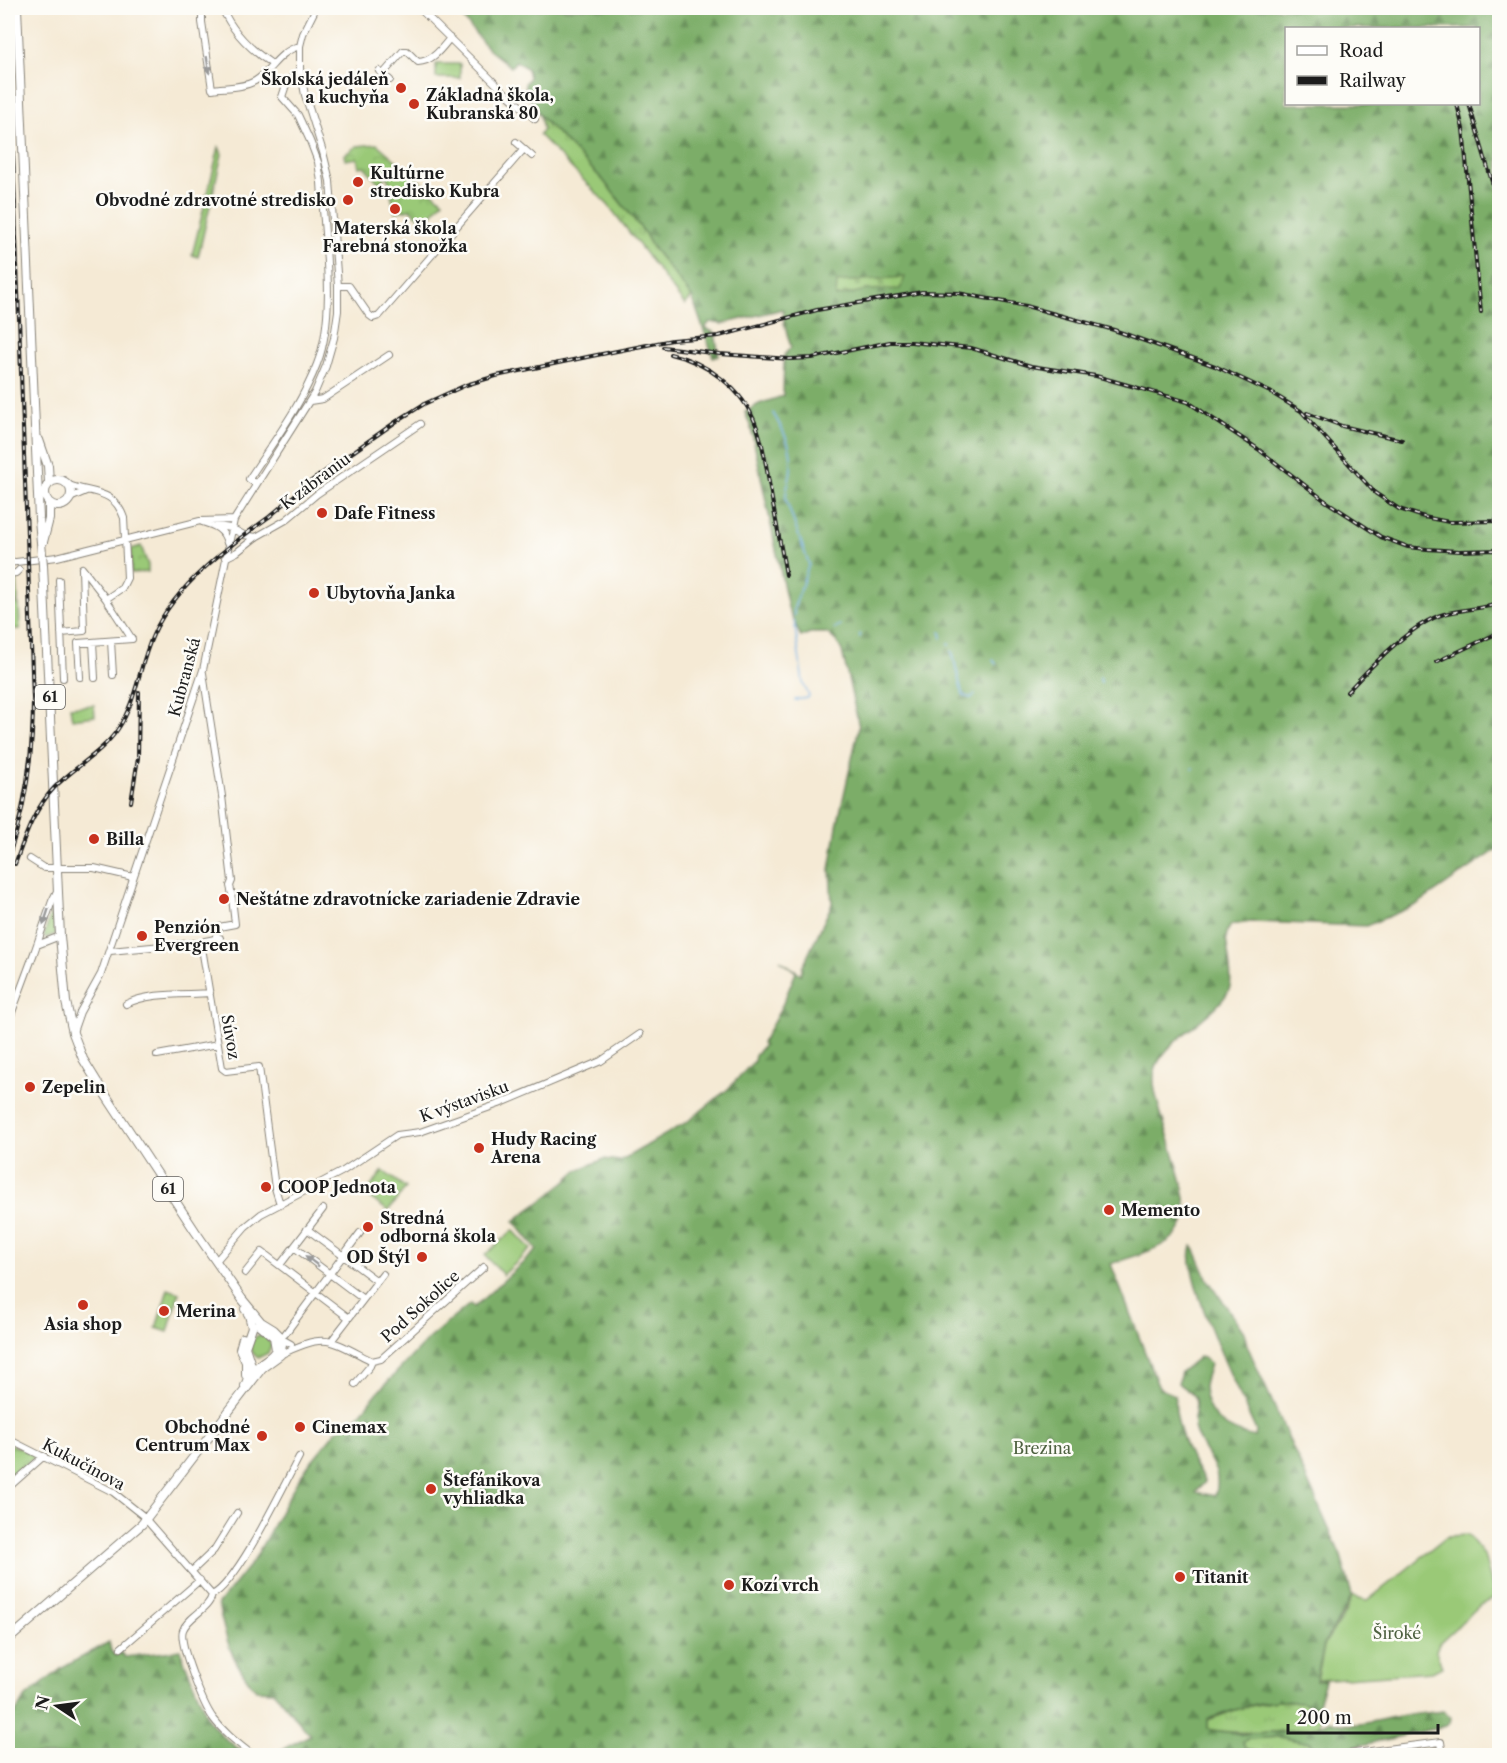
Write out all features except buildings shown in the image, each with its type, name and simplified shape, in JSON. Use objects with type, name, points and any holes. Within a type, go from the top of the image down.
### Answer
[{"type":"main road","name":"61","points":[[17,8],[60,936],[66,1002],[73,1033],[83,1059],[99,1085],[257,1323],[267,1332],[283,1340]]},
{"type":"main road","name":"61","points":[[36,427],[48,466],[49,483],[44,493],[49,503],[49,519],[42,550]]},
{"type":"main road","name":"61","points":[[48,466],[59,479],[69,485]]},
{"type":"main road","points":[[49,483],[59,479]]},
{"type":"main road","points":[[69,485],[70,498]]},
{"type":"main road","name":"61","points":[[49,519],[59,506],[70,498]]},
{"type":"main road","points":[[49,503],[59,506]]},
{"type":"main road","name":"61","points":[[248,1309],[283,1340]]},
{"type":"main road","points":[[248,1309],[251,1330],[246,1347],[252,1368],[248,1383]]},
{"type":"main road","points":[[248,1309],[248,1326],[240,1350],[247,1370],[248,1383]]},
{"type":"main road","points":[[241,1343],[249,1335],[258,1331],[267,1332]]},
{"type":"main road","points":[[248,1383],[262,1368],[280,1355],[283,1340]]},
{"type":"main road","points":[[8,1640],[146,1519],[242,1393],[260,1363],[275,1353],[283,1340]]},
{"type":"main road","points":[[251,1360],[269,1363]]},
{"type":"street","points":[[202,8],[212,89],[244,86],[256,81],[289,49],[300,46]]},
{"type":"street","points":[[222,8],[247,44],[272,64]]},
{"type":"street","name":"Kubranská","points":[[73,1033],[82,1009],[98,982],[110,951],[202,670],[231,528],[256,484],[310,401],[326,366],[337,322],[338,286],[330,181],[309,110],[300,69],[300,46],[303,34],[316,8]]},
{"type":"street","points":[[419,8],[535,120]]},
{"type":"street","points":[[390,80],[381,72],[404,51],[407,51],[418,62],[431,60],[450,38]]},
{"type":"street","name":"Kubranská","points":[[256,484],[249,479],[298,403],[317,363],[327,321],[324,230],[318,162],[298,115],[283,100],[282,94],[287,82],[300,69]]},
{"type":"street","points":[[298,115],[309,110]]},
{"type":"street","points":[[310,141],[318,138]]},
{"type":"street","points":[[516,142],[532,156]]},
{"type":"street","points":[[338,286],[349,286],[372,318],[379,316],[524,149]]},
{"type":"street","points":[[321,182],[330,181]]},
{"type":"street","points":[[324,230],[335,228]]},
{"type":"street","points":[[326,274],[337,274]]},
{"type":"street","points":[[327,321],[337,322]]},
{"type":"street","points":[[310,401],[323,399],[389,355]]},
{"type":"street","points":[[317,363],[326,366]]},
{"type":"street","points":[[298,403],[306,408]]},
{"type":"street","name":"K zábraniu","points":[[225,558],[286,520],[317,494],[420,424]]},
{"type":"street","points":[[272,443],[280,448]]},
{"type":"street","points":[[69,485],[104,494],[116,503],[124,518],[127,572],[125,582],[118,592],[106,599]]},
{"type":"street","points":[[70,498],[86,491]]},
{"type":"street","points":[[8,564],[57,557],[200,521],[234,520]]},
{"type":"street","points":[[200,521],[256,537]]},
{"type":"street","points":[[216,526],[224,535],[227,546]]},
{"type":"street","points":[[61,633],[84,631],[82,568],[134,640],[78,643],[80,677]]},
{"type":"street","points":[[8,574],[19,570]]},
{"type":"street","points":[[59,580],[63,678]]},
{"type":"street","points":[[82,587],[98,588]]},
{"type":"street","points":[[111,641],[113,675]]},
{"type":"street","points":[[93,642],[95,678]]},
{"type":"street","points":[[110,951],[198,944],[218,939],[219,927],[235,924],[222,796],[202,670]]},
{"type":"street","points":[[30,860],[44,868],[94,868],[133,877]]},
{"type":"street","points":[[8,1023],[58,890]]},
{"type":"street","points":[[37,945],[60,936]]},
{"type":"street","name":"Súvoz","points":[[198,944],[204,952],[222,1068],[226,1071],[259,1067],[275,1188],[280,1204]]},
{"type":"street","points":[[126,1004],[191,992],[210,993]]},
{"type":"street","name":"K výstavisku","points":[[216,1261],[249,1223],[343,1171],[397,1135],[420,1132],[499,1104],[601,1061],[640,1034]]},
{"type":"street","points":[[157,1055],[218,1044]]},
{"type":"street","points":[[280,1265],[322,1209]]},
{"type":"street","points":[[308,1229],[377,1281]]},
{"type":"street","points":[[301,1344],[283,1340],[360,1233]]},
{"type":"street","points":[[294,1247],[363,1299]]},
{"type":"street","points":[[245,1273],[262,1252],[349,1318]]},
{"type":"street","name":"Pod Sokolice","points":[[332,1340],[372,1361],[381,1359],[484,1267]]},
{"type":"street","points":[[280,1355],[310,1341],[332,1340],[383,1274]]},
{"type":"street","name":"Pod Sokolice","points":[[355,1384],[372,1361]]},
{"type":"street","name":"Kukučínova","points":[[8,1439],[113,1492],[146,1519],[212,1595]]},
{"type":"street","points":[[9,1487],[44,1456]]},
{"type":"street","points":[[254,1755],[231,1738],[212,1717],[202,1699],[183,1648],[183,1629],[237,1569],[299,1457]]},
{"type":"street","points":[[192,1571],[214,1550],[237,1513]]},
{"type":"street","points":[[121,1648],[200,1580]]},
{"type":"street","points":[[1332,1755],[1358,1754],[1441,1742],[1443,1755]]},
{"type":"green space","name":"Brezina","points":[[455,8],[1499,8],[1499,848],[1416,905],[1366,926],[1251,922],[1231,925],[1226,937],[1231,982],[1225,997],[1162,1056],[1155,1072],[1157,1098],[1184,1195],[1186,1208],[1184,1221],[1170,1240],[1149,1251],[1111,1264],[1158,1386],[1175,1396],[1178,1423],[1184,1441],[1205,1482],[1196,1492],[1215,1496],[1217,1476],[1194,1427],[1195,1399],[1178,1383],[1181,1372],[1199,1357],[1204,1358],[1210,1363],[1204,1387],[1209,1407],[1214,1415],[1220,1422],[1236,1431],[1255,1437],[1256,1431],[1226,1366],[1203,1308],[1191,1261],[1192,1246],[1194,1248],[1208,1280],[1244,1332],[1247,1345],[1341,1556],[1352,1595],[1325,1641],[1316,1680],[1325,1681],[1317,1707],[1290,1701],[1262,1703],[1208,1719],[1208,1728],[1243,1734],[1301,1730],[1320,1726],[1330,1721],[1356,1724],[1443,1711],[1451,1717],[1450,1723],[1446,1726],[1319,1755],[1310,1743],[1279,1737],[1247,1739],[1243,1743],[1245,1748],[1267,1756],[282,1755],[279,1751],[310,1735],[273,1691],[256,1690],[248,1679],[231,1650],[218,1604],[255,1558],[295,1485],[336,1431],[359,1415],[429,1338],[470,1304],[474,1307],[537,1250],[514,1221],[578,1170],[604,1159],[620,1161],[687,1122],[728,1089],[754,1061],[755,1055],[764,1045],[762,1043],[781,1008],[796,972],[780,960],[801,974],[832,904],[830,870],[837,826],[859,727],[842,651],[837,642],[827,633],[810,633],[801,637],[788,608],[751,428],[745,412],[759,404],[783,396],[784,355],[791,347],[784,323],[783,309],[722,324],[710,322],[705,328],[715,333],[719,356],[713,357],[692,297],[603,180],[540,116],[526,92],[525,84],[529,77],[527,69],[516,61],[511,67],[488,49]]},
{"type":"green space","points":[[436,64],[460,64],[460,78],[436,78]]},
{"type":"green space","points":[[540,116],[603,180],[644,232],[651,245],[692,297],[685,305],[609,206],[539,135],[543,130]]},
{"type":"green space","points":[[377,144],[443,201],[425,222],[410,209],[395,212],[387,174],[380,184],[364,166],[359,167],[357,158],[345,160],[344,155],[357,146]]},
{"type":"green space","points":[[219,147],[222,154],[198,257],[192,255]]},
{"type":"green space","points":[[905,277],[900,289],[866,290],[836,297],[837,282]]},
{"type":"green space","points":[[141,546],[148,565],[148,572],[131,573],[131,549]]},
{"type":"green space","points":[[8,577],[17,577],[18,602],[8,602]]},
{"type":"green space","points":[[8,604],[19,604],[20,629],[9,629]]},
{"type":"green space","points":[[94,705],[95,716],[72,719],[70,707]]},
{"type":"green space","points":[[52,909],[56,934],[45,938],[44,936]]},
{"type":"green space","points":[[383,1171],[406,1188],[388,1211],[365,1194]]},
{"type":"green space","points":[[513,1230],[531,1249],[503,1275],[485,1255]]},
{"type":"green space","points":[[168,1289],[179,1293],[168,1332],[156,1328]]},
{"type":"green space","points":[[259,1335],[266,1336],[271,1345],[268,1353],[258,1358],[252,1352],[251,1343]]},
{"type":"green space","points":[[8,1443],[36,1456],[8,1481]]},
{"type":"green space","name":"Široké","points":[[1468,1535],[1484,1555],[1495,1598],[1479,1606],[1439,1643],[1436,1651],[1442,1667],[1432,1672],[1317,1680],[1325,1643],[1345,1613],[1353,1595],[1367,1601],[1448,1536]]},
{"type":"green space","points":[[109,1642],[111,1651],[116,1656],[120,1652],[125,1657],[180,1650],[208,1719],[223,1737],[247,1755],[8,1755],[8,1723],[26,1697],[62,1668]]},
{"type":"green space","points":[[1281,1700],[1302,1701],[1316,1707],[1320,1711],[1320,1726],[1252,1733],[1225,1732],[1208,1728],[1208,1720],[1241,1708]]},
{"type":"green space","points":[[1279,1737],[1310,1743],[1319,1755],[1267,1755],[1245,1748],[1243,1743],[1247,1739]]},
{"type":"waterway","points":[[773,413],[789,446],[791,467],[786,500],[809,564],[794,608],[794,616]]},
{"type":"waterway","points":[[794,620],[803,683],[809,696],[795,700]]},
{"type":"waterway","points":[[834,629],[840,625]]},
{"type":"waterway","points":[[941,632],[942,638]]},
{"type":"waterway","points":[[952,651],[962,693],[971,698],[975,694]]},
{"type":"waterway","points":[[993,660],[996,664]]},
{"type":"waterway","points":[[1100,678],[1101,683]]},
{"type":"railway","points":[[8,79],[13,155],[33,699],[28,778],[9,855]]},
{"type":"railway","points":[[1457,105],[1463,129],[1481,312]]},
{"type":"railway","points":[[1469,105],[1500,209]]},
{"type":"railway","points":[[269,517],[310,482],[397,421],[424,404],[466,385],[496,376],[672,340],[719,336],[817,310],[922,292],[958,293],[1026,306],[1114,330],[1215,366],[1270,392],[1301,411],[1375,493],[1399,509],[1449,522],[1500,521]]},
{"type":"railway","points":[[663,347],[790,359],[812,358],[890,342],[911,342],[971,348],[1031,366],[1096,376],[1188,402],[1258,449],[1324,500],[1381,537],[1408,547],[1459,551],[1500,550]]},
{"type":"railway","points":[[670,354],[710,370],[733,389],[750,412],[763,448],[786,575]]},
{"type":"railway","points":[[1307,413],[1342,426],[1402,440]]},
{"type":"railway","points":[[15,864],[31,824],[47,796],[62,780],[104,746],[118,729],[130,706],[153,635],[175,599],[205,567],[273,514]]},
{"type":"railway","points":[[1347,692],[1392,647],[1431,619],[1444,614],[1500,604]]},
{"type":"railway","points":[[1436,662],[1500,632]]},
{"type":"railway","points":[[131,802],[138,758],[139,692]]},
{"type":"place","name":"Školská jedáleň a kuchyňa","points":[[401,88]]},
{"type":"place","name":"Základná škola, Kubranská 80","points":[[414,104]]},
{"type":"place","name":"Kultúrne stredisko Kubra","points":[[358,182]]},
{"type":"place","name":"Obvodné zdravotné stredisko","points":[[348,200]]},
{"type":"place","name":"Materská škola Farebná stonožka","points":[[395,209]]},
{"type":"place","name":"Dafe Fitness","points":[[322,513]]},
{"type":"place","name":"Ubytovňa Janka","points":[[314,593]]},
{"type":"place","name":"Billa","points":[[94,839]]},
{"type":"place","name":"Neštátne zdravotnícke zariadenie Zdravie","points":[[224,899]]},
{"type":"place","name":"Penzión Evergreen","points":[[142,936]]},
{"type":"place","name":"Zepelin","points":[[30,1087]]},
{"type":"place","name":"Hudy Racing Arena","points":[[479,1148]]},
{"type":"place","name":"COOP Jednota","points":[[266,1187]]},
{"type":"place","name":"Memento","points":[[1109,1210]]},
{"type":"place","name":"Stredná odborná škola","points":[[368,1227]]},
{"type":"place","name":"OD Štýl","points":[[422,1257]]},
{"type":"place","name":"Asia shop","points":[[83,1305]]},
{"type":"place","name":"Merina","points":[[164,1311]]},
{"type":"place","name":"Cinemax","points":[[300,1427]]},
{"type":"place","name":"Obchodné Centrum Max","points":[[262,1436]]},
{"type":"place","name":"Štefánikova vyhliadka","points":[[431,1489]]},
{"type":"place","name":"Titanit","points":[[1180,1577]]},
{"type":"place","name":"Kozí vrch","points":[[729,1585]]}]
